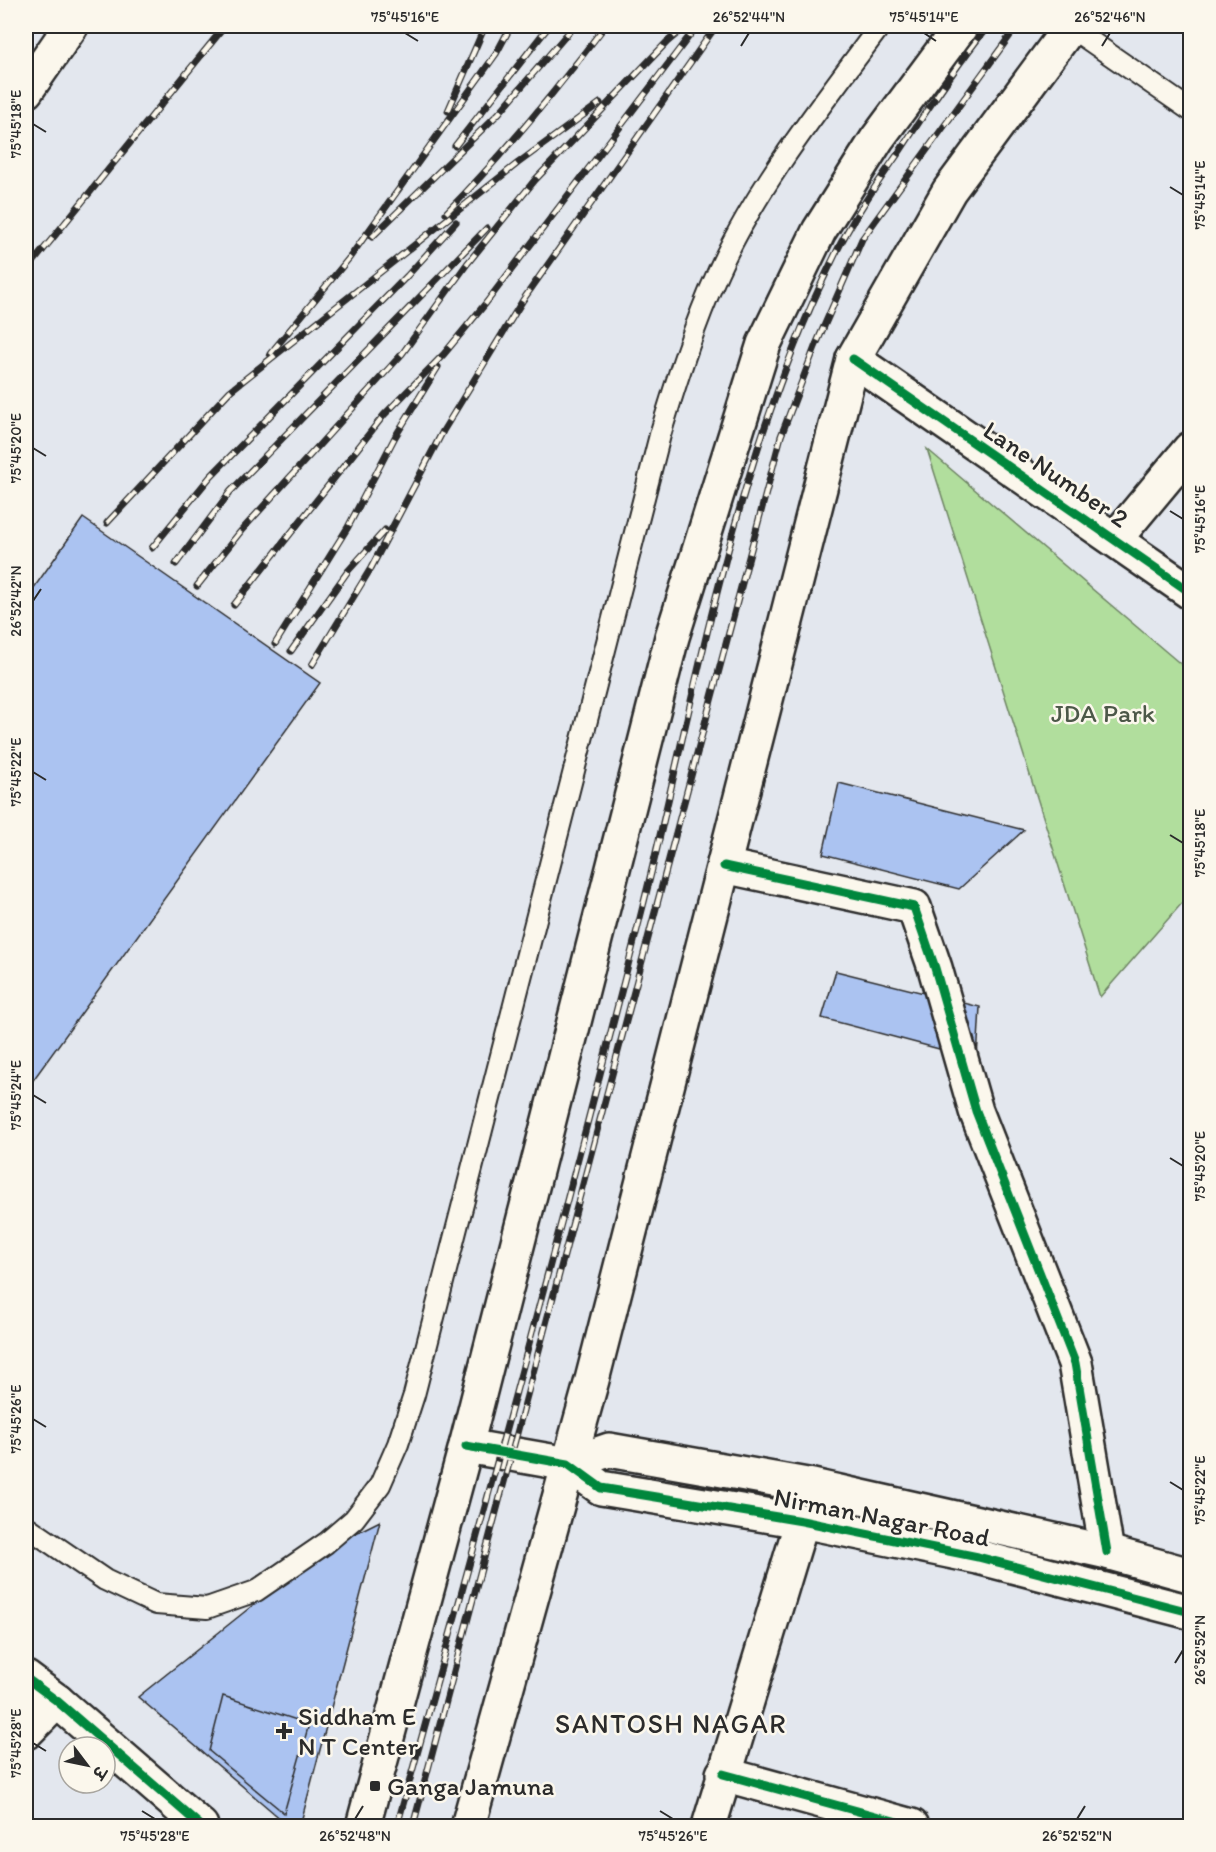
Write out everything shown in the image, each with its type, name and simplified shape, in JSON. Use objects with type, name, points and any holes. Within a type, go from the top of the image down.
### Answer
[{"type":"main road","points":[[26,91],[71,26]]},
{"type":"main road","points":[[363,1827],[466,1446],[672,637],[764,344],[819,231],[877,139],[961,26]]},
{"type":"main road","points":[[468,1827],[592,1380],[853,359],[949,191],[1070,26]]},
{"type":"main road","name":"Lane Number 2","points":[[853,359],[1191,592]]},
{"type":"main road","points":[[1115,539],[1191,449]]},
{"type":"main road","points":[[724,866],[914,907],[935,968],[976,1111],[1075,1363],[1107,1552]]},
{"type":"main road","points":[[466,1446],[568,1464]]},
{"type":"main road","name":"Nirman Nagar Road","points":[[568,1464],[609,1450],[813,1486],[1187,1568]]},
{"type":"main road","name":"Nirman Nagar Road","points":[[568,1464],[601,1488],[802,1521],[978,1557],[1191,1612]]},
{"type":"main road","points":[[709,1827],[723,1774],[802,1521]]},
{"type":"main road","points":[[26,1678],[57,1701],[201,1827]]},
{"type":"main road","points":[[26,1732],[57,1701]]},
{"type":"main road","points":[[723,1774],[912,1827]]},
{"type":"lane","points":[[26,1526],[105,1580],[156,1604],[207,1608],[256,1591],[326,1543],[354,1519],[380,1485],[398,1444],[414,1395],[660,435],[683,357],[719,271],[748,218],[801,133],[880,26]]},
{"type":"lane","points":[[1070,26],[1191,110]]},
{"type":"green space","name":"JDA Park","points":[[927,449],[1190,672],[1190,894],[1100,997]]},
{"type":"building","points":[[83,518],[320,683],[26,1090],[26,599]]},
{"type":"building","points":[[839,783],[1024,830],[959,889],[823,854]]},
{"type":"building","points":[[836,971],[980,1007],[977,1059],[822,1018]]},
{"type":"building","points":[[380,1521],[300,1826],[289,1826],[138,1697],[322,1550]]},
{"type":"building","points":[[223,1696],[309,1724],[284,1813],[209,1751]]},
{"type":"railway","points":[[26,271],[225,26]]},
{"type":"railway","points":[[448,111],[485,26]]},
{"type":"railway","points":[[270,354],[350,257],[496,54],[511,26]]},
{"type":"railway","points":[[455,146],[549,26]]},
{"type":"railway","points":[[372,237],[499,113],[574,26]]},
{"type":"railway","points":[[446,213],[529,122],[605,26]]},
{"type":"railway","points":[[197,586],[241,531],[402,354],[467,264],[535,180],[667,42],[686,26]]},
{"type":"railway","points":[[234,605],[384,415],[444,354],[486,303],[697,26]]},
{"type":"railway","points":[[312,665],[371,568],[443,431],[523,300],[716,26]]},
{"type":"railway","points":[[397,1826],[551,1260],[640,918],[720,582],[769,416],[799,335],[849,229],[873,189],[942,87],[988,26]]},
{"type":"railway","points":[[413,1826],[781,436],[815,347],[862,239],[1017,26]]},
{"type":"railway","points":[[107,523],[230,391],[518,163],[600,103]]},
{"type":"railway","points":[[152,548],[210,477],[407,276],[456,222]]},
{"type":"railway","points":[[176,564],[230,492],[487,228]]},
{"type":"railway","points":[[275,644],[348,527],[395,437],[438,367]]},
{"type":"railway","points":[[291,651],[348,571],[385,530]]},
{"type":"cycle path","points":[[853,359],[1190,592]]},
{"type":"cycle path","points":[[724,866],[914,907],[935,968],[976,1111],[1075,1363],[1107,1552]]},
{"type":"cycle path","points":[[466,1446],[568,1464],[601,1488],[802,1521],[978,1557],[1190,1612]]},
{"type":"cycle path","points":[[26,1678],[57,1701],[201,1826]]},
{"type":"cycle path","points":[[723,1774],[912,1826]]},
{"type":"place","name":"Siddham E N T Center","points":[[284,1731]]},
{"type":"place","name":"Ganga Jamuna","points":[[375,1786]]},
{"type":"district","name":"SANTOSH NAGAR","points":[[671,1724]]}]
